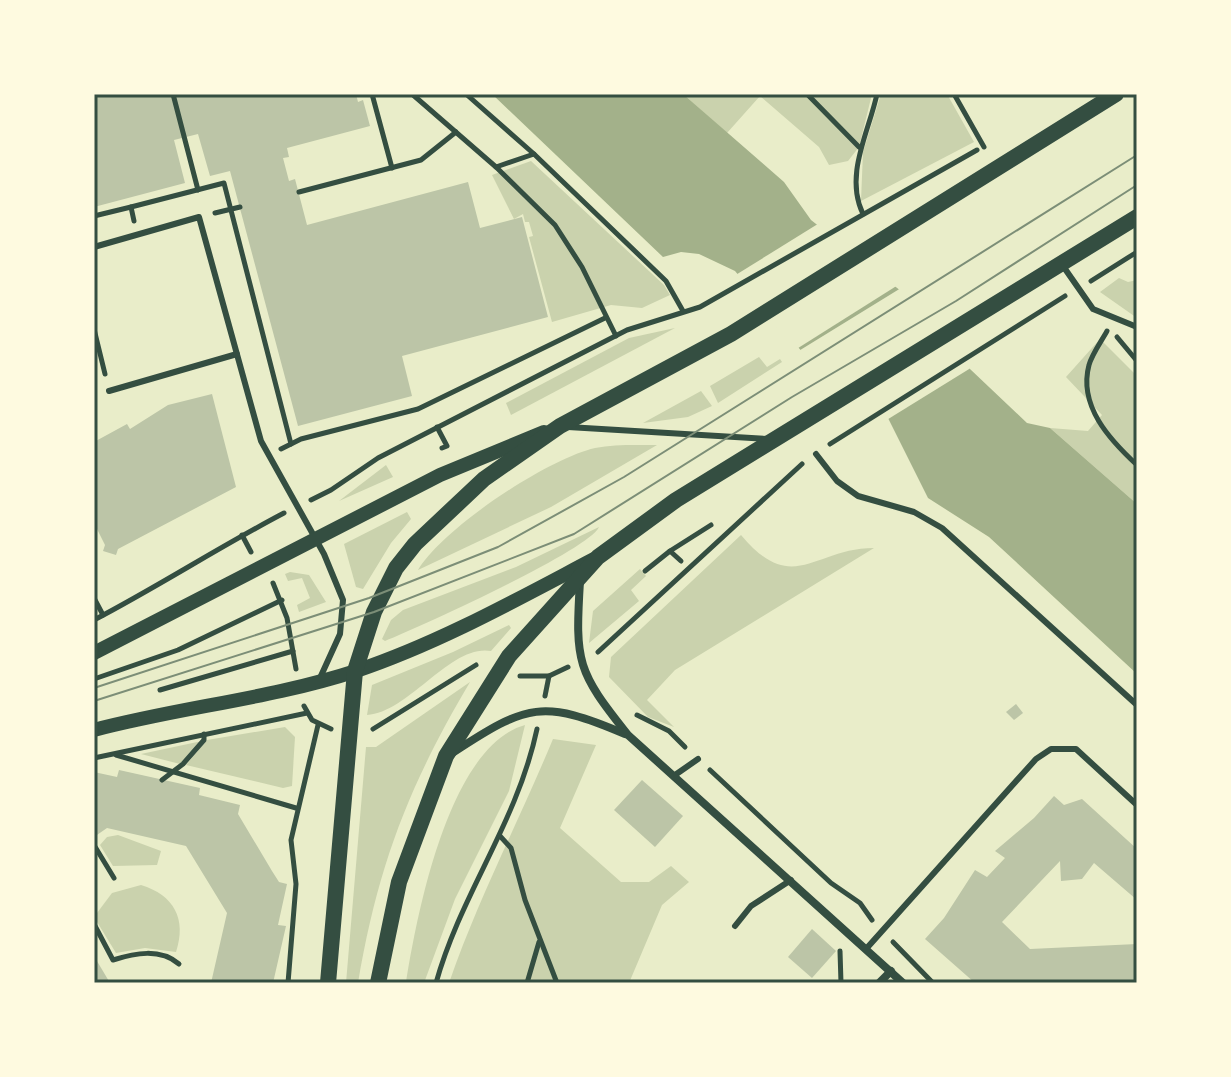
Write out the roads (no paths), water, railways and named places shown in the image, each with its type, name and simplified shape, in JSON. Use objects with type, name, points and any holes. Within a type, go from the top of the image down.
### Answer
[{"type":"main road","points":[[328,983],[355,671],[374,612],[396,568],[415,544],[484,479],[560,426],[731,334],[1116,94]]},
{"type":"main road","points":[[378,983],[399,882],[446,756],[509,656],[598,557],[676,500],[1137,217]]},
{"type":"street","points":[[94,653],[440,475],[560,426]]},
{"type":"street","points":[[94,730],[355,671],[479,620],[598,557]]},
{"type":"street","points":[[580,576],[577,620],[580,662],[590,687],[628,735],[903,983]]},
{"type":"street","points":[[446,756],[491,727],[528,711],[554,709],[628,735]]},
{"type":"street","points":[[879,983],[891,971]]},
{"type":"lane","points":[[94,247],[199,217],[261,441],[334,576],[344,612],[335,650],[318,681]]},
{"type":"lane","points":[[1061,263],[1093,309],[1137,327]]},
{"type":"lane","points":[[109,391],[237,354]]},
{"type":"lane","points":[[560,426],[776,439]]},
{"type":"lane","points":[[816,454],[837,481],[858,496],[914,512],[942,528],[1137,705]]},
{"type":"lane","points":[[866,949],[1036,759],[1051,749],[1076,749],[1137,805]]},
{"type":"lane","points":[[675,775],[698,759]]},
{"type":"lane","points":[[735,926],[751,906],[791,880]]},
{"type":"tram line","points":[[94,688],[369,598],[498,547],[624,477],[1137,155]]},
{"type":"tram line","points":[[94,701],[374,612],[574,534],[792,397],[956,301],[1137,185]]}]
